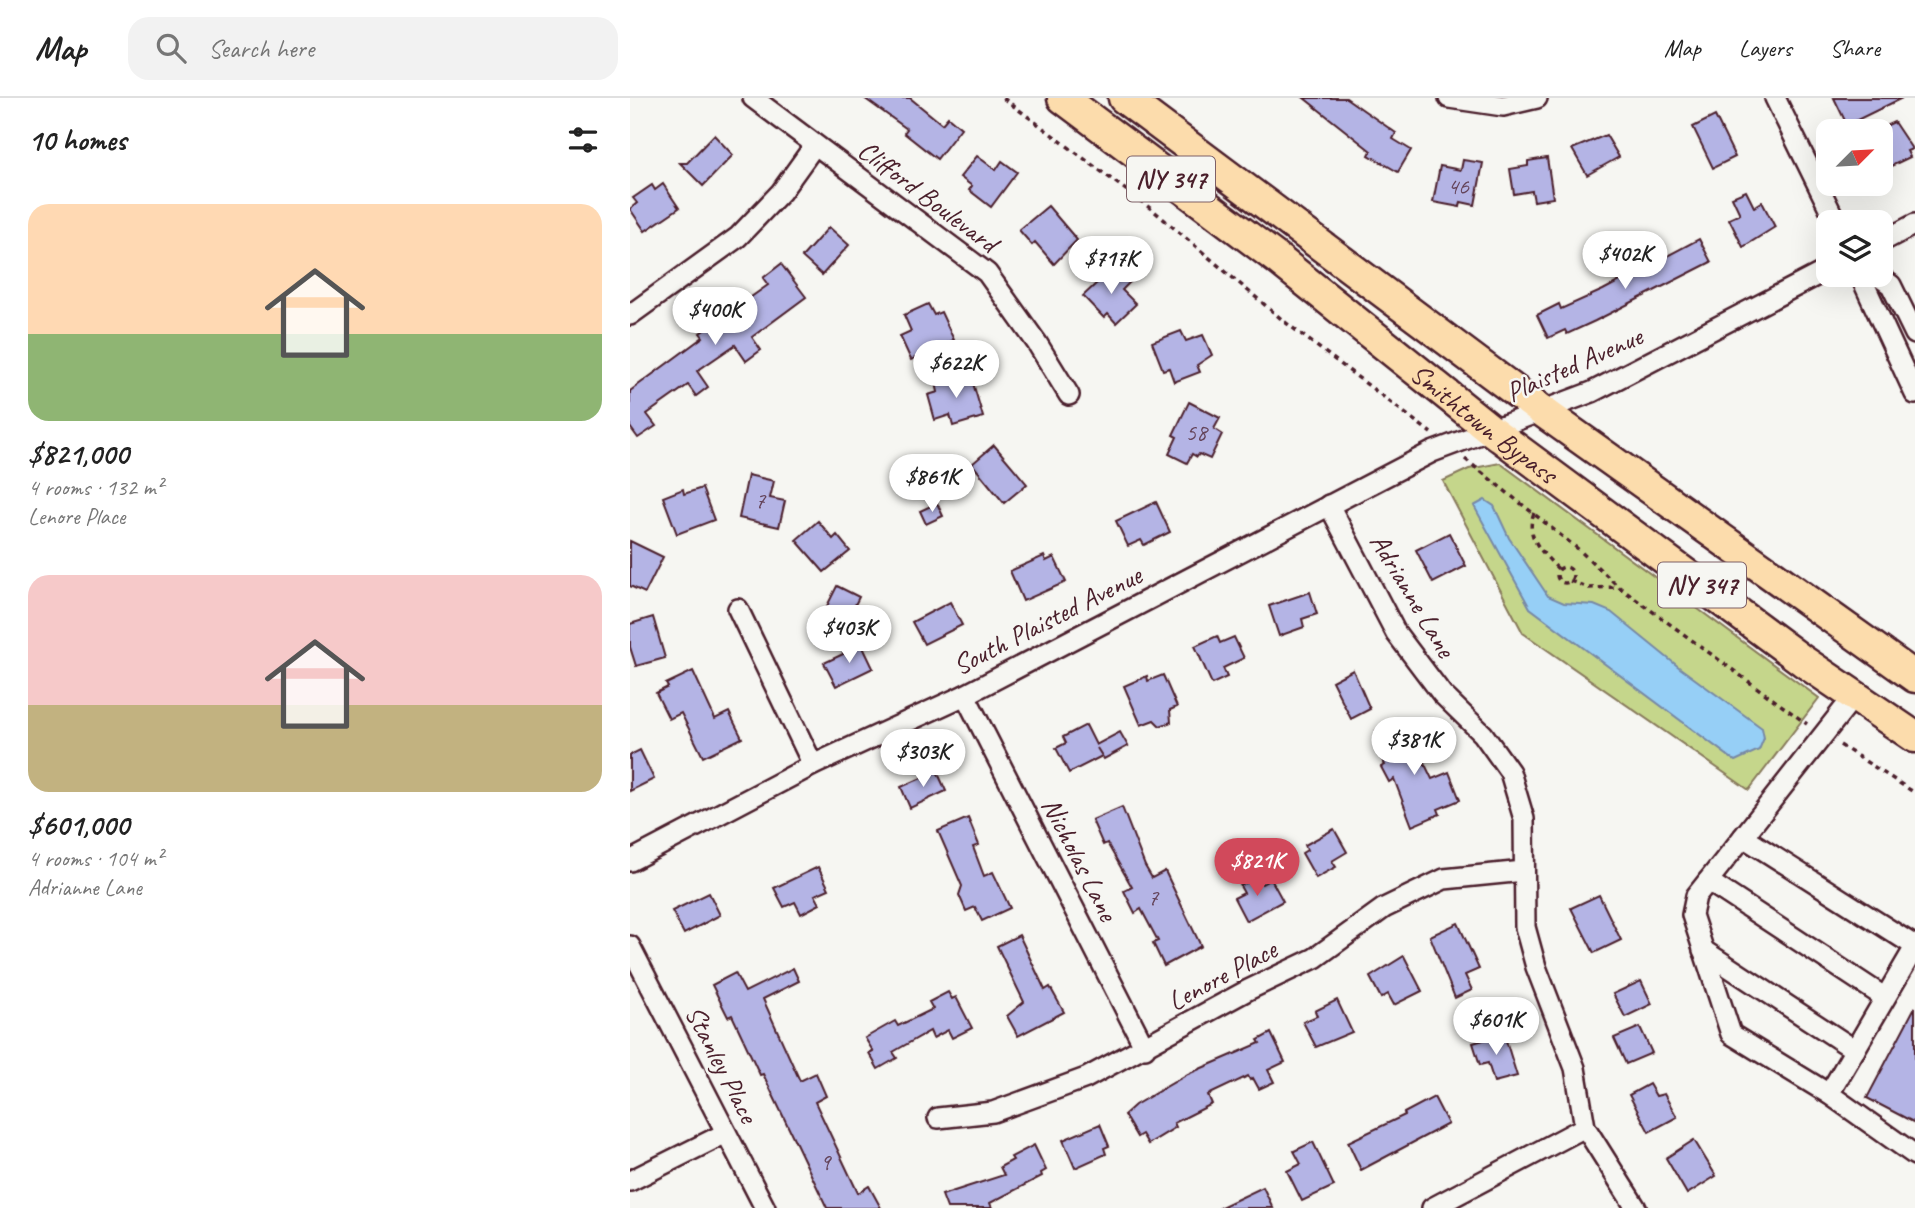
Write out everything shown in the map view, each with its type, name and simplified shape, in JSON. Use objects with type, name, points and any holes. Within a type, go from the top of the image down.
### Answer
[{"type":"highway","name":"Smithtown Bypass","points":[[1063,98],[1279,260],[1491,430],[1854,696],[1915,737]]},
{"type":"highway","name":"Smithtown Bypass","points":[[1124,98],[1542,411],[1915,677]]},
{"type":"street","name":"Clifford Boulevard","points":[[753,98],[987,273],[1069,395]]},
{"type":"street","points":[[1449,98],[1503,106],[1537,98]]},
{"type":"street","points":[[1775,98],[1830,210]]},
{"type":"street","points":[[630,315],[738,237],[781,192],[814,146]]},
{"type":"street","points":[[1893,236],[1915,224]]},
{"type":"street","name":"Plaisted Avenue","points":[[1491,430],[1592,393],[1816,276]]},
{"type":"street","points":[[1865,287],[1915,394]]},
{"type":"street","points":[[1886,334],[1912,329],[1892,287]]},
{"type":"street","name":"South Plaisted Avenue","points":[[630,861],[813,765],[965,695],[1432,452],[1491,430]]},
{"type":"street","name":"Adrianne Lane","points":[[1329,505],[1396,633],[1442,694],[1483,734],[1510,772],[1524,819],[1525,927],[1536,967],[1574,1068],[1585,1127],[1636,1208]]},
{"type":"street","points":[[738,609],[813,765]]},
{"type":"street","name":"Nicholas Lane","points":[[965,695],[1145,1048]]},
{"type":"street","points":[[1854,696],[1696,896],[1692,915],[1731,1034],[1829,1094],[1915,1155]]},
{"type":"street","points":[[1743,837],[1915,947],[1829,1094]]},
{"type":"street","name":"Lenore Place","points":[[939,1118],[993,1112],[1086,1078],[1248,990],[1315,958],[1384,908],[1444,879],[1524,871]]},
{"type":"street","points":[[1708,881],[1884,997]]},
{"type":"street","name":"Stanley Place","points":[[630,946],[765,1208]]},
{"type":"street","points":[[1703,950],[1855,1050]]},
{"type":"street","points":[[1432,1208],[1585,1127]]},
{"type":"street","points":[[630,1181],[726,1133]]},
{"type":"path","points":[[1534,513],[1530,524],[1532,535],[1559,570],[1560,581],[1570,581],[1589,588],[1619,587]]},
{"type":"path","points":[[1559,570],[1570,569],[1573,574],[1570,581]]},
{"type":"green space","points":[[1500,463],[1819,698],[1749,790],[1523,633],[1443,481],[1469,469]]},
{"type":"water","points":[[1485,500],[1494,506],[1509,538],[1548,596],[1564,603],[1594,605],[1611,612],[1680,668],[1762,728],[1764,738],[1759,750],[1735,761],[1530,608],[1474,506]]},
{"type":"building","points":[[864,98],[910,98],[942,124],[948,117],[961,128],[937,159],[904,133],[907,129]]},
{"type":"building","points":[[1304,98],[1346,98],[1396,133],[1393,139],[1411,150],[1398,172],[1369,155],[1371,151]]},
{"type":"building","points":[[1834,98],[1902,98],[1859,119],[1844,119]]},
{"type":"building","points":[[1715,116],[1735,157],[1713,168],[1693,127]]},
{"type":"building","points":[[1894,122],[1912,149],[1907,151],[1910,157],[1894,165]]},
{"type":"building","points":[[714,135],[733,155],[703,186],[680,163],[687,163]]},
{"type":"building","points":[[1606,135],[1619,157],[1587,175],[1572,149]]},
{"type":"building","points":[[977,156],[996,170],[1002,161],[1017,172],[991,207],[969,190],[972,186],[960,177]]},
{"type":"building","points":[[1547,158],[1553,198],[1534,201],[1532,191],[1514,194],[1510,169],[1528,166],[1528,161]]},
{"type":"building","points":[[1463,160],[1483,163],[1475,205],[1461,202],[1460,207],[1433,202],[1440,166],[1461,170]]},
{"type":"building","points":[[663,184],[679,208],[645,231],[630,209],[637,203],[633,198],[652,185],[655,190]]},
{"type":"building","points":[[1746,191],[1754,207],[1762,202],[1775,227],[1743,247],[1729,219],[1740,214],[1732,197]]},
{"type":"building","points":[[1048,206],[1077,240],[1054,264],[1035,242],[1032,245],[1019,230]]},
{"type":"building","points":[[829,227],[849,245],[822,275],[802,257]]},
{"type":"building","points":[[1699,239],[1711,262],[1595,321],[1567,334],[1565,330],[1548,338],[1537,315],[1559,304],[1561,309],[1603,290]]},
{"type":"building","points":[[781,264],[806,297],[752,337],[761,350],[746,361],[735,345],[697,371],[708,387],[696,396],[688,385],[647,414],[656,426],[638,438],[630,427],[630,391],[703,337],[700,333],[768,285],[763,278]]},
{"type":"building","points":[[1115,266],[1130,282],[1122,290],[1136,304],[1116,323],[1108,314],[1104,318],[1083,296]]},
{"type":"building","points":[[928,304],[934,315],[941,312],[954,340],[911,360],[900,336],[911,331],[904,315]]},
{"type":"building","points":[[1181,331],[1186,341],[1203,335],[1212,355],[1197,365],[1200,372],[1174,382],[1169,368],[1163,370],[1152,342]]},
{"type":"building","points":[[970,373],[983,417],[953,426],[950,415],[935,420],[928,395],[938,392],[936,383]]},
{"type":"building","points":[[1189,402],[1220,418],[1214,429],[1222,434],[1210,459],[1192,454],[1187,463],[1169,454],[1177,437],[1173,435]]},
{"type":"building","points":[[994,445],[1027,484],[1004,503],[972,464]]},
{"type":"building","points":[[748,475],[774,481],[770,498],[785,501],[779,527],[739,518]]},
{"type":"building","points":[[702,488],[714,520],[677,534],[663,497],[683,489],[684,494]]},
{"type":"building","points":[[1156,502],[1170,532],[1144,545],[1141,540],[1128,546],[1116,521]]},
{"type":"building","points":[[937,503],[943,516],[926,524],[920,511]]},
{"type":"building","points":[[818,521],[833,539],[837,535],[850,551],[824,572],[796,540]]},
{"type":"building","points":[[1449,533],[1466,566],[1433,583],[1416,550]]},
{"type":"building","points":[[630,541],[663,557],[645,593],[630,586]]},
{"type":"building","points":[[1044,556],[1046,561],[1054,557],[1066,582],[1023,601],[1010,571]]},
{"type":"building","points":[[837,586],[859,597],[839,637],[817,626]]},
{"type":"building","points":[[1310,592],[1317,614],[1302,619],[1304,627],[1279,636],[1269,606]]},
{"type":"building","points":[[950,602],[962,625],[924,644],[912,622]]},
{"type":"building","points":[[653,617],[665,658],[636,666],[630,647],[630,624]]},
{"type":"building","points":[[1217,636],[1220,643],[1234,637],[1244,658],[1223,668],[1227,677],[1212,684],[1195,646]]},
{"type":"building","points":[[862,645],[873,668],[836,686],[824,663]]},
{"type":"building","points":[[1353,670],[1370,709],[1351,719],[1332,681]]},
{"type":"building","points":[[693,671],[715,719],[729,712],[742,738],[703,757],[681,713],[669,719],[656,693],[668,687],[666,684]]},
{"type":"building","points":[[1163,675],[1177,707],[1170,710],[1171,722],[1160,726],[1154,720],[1141,725],[1124,686],[1147,676],[1148,681]]},
{"type":"building","points":[[1394,723],[1396,726],[1400,725],[1414,754],[1419,752],[1432,779],[1449,772],[1460,800],[1438,809],[1440,814],[1412,826],[1394,779],[1389,782],[1381,767],[1385,765],[1379,753],[1385,749],[1376,731]]},
{"type":"building","points":[[1086,725],[1096,745],[1120,732],[1128,746],[1104,759],[1097,748],[1102,756],[1069,773],[1056,748],[1066,743],[1063,737]]},
{"type":"building","points":[[640,750],[654,779],[630,791],[630,755]]},
{"type":"building","points":[[937,771],[946,791],[910,808],[901,787]]},
{"type":"building","points":[[1122,807],[1145,866],[1152,878],[1165,871],[1201,946],[1164,966],[1153,943],[1158,941],[1141,909],[1135,913],[1124,891],[1132,887],[1107,843],[1103,845],[1092,820]]},
{"type":"building","points":[[968,818],[979,845],[973,847],[984,876],[993,872],[1010,908],[982,921],[975,907],[966,911],[959,895],[962,886],[938,831]]},
{"type":"building","points":[[1334,829],[1347,852],[1332,861],[1336,867],[1316,878],[1302,853],[1307,850],[1305,845]]},
{"type":"building","points":[[818,867],[829,889],[815,895],[820,904],[801,914],[795,902],[784,907],[774,888]]},
{"type":"building","points":[[1258,877],[1262,884],[1271,879],[1283,901],[1246,921],[1234,898],[1244,893],[1240,886]]},
{"type":"building","points":[[709,893],[720,915],[684,934],[672,911]]},
{"type":"building","points":[[1599,895],[1621,940],[1594,953],[1571,908]]},
{"type":"building","points":[[1458,923],[1479,969],[1465,975],[1472,990],[1455,998],[1430,936]]},
{"type":"building","points":[[1019,935],[1045,990],[1050,987],[1064,1012],[1018,1036],[1007,1016],[1024,1002],[997,946]]},
{"type":"building","points":[[1404,956],[1422,991],[1394,1005],[1388,994],[1381,998],[1370,977]]},
{"type":"building","points":[[793,968],[799,981],[763,999],[800,1081],[816,1073],[826,1096],[815,1102],[858,1193],[869,1186],[881,1208],[827,1208],[763,1074],[760,1075],[732,1015],[728,1017],[712,985],[735,973],[745,992]]},
{"type":"building","points":[[1641,981],[1652,1004],[1625,1017],[1613,994]]},
{"type":"building","points":[[948,992],[952,999],[956,997],[972,1028],[952,1038],[948,1030],[933,1038],[930,1031],[893,1052],[897,1058],[878,1069],[869,1053],[873,1051],[865,1038],[895,1021],[898,1026],[933,1009],[929,1002]]},
{"type":"building","points":[[1337,1000],[1352,1032],[1316,1047],[1303,1022],[1317,1016],[1315,1011]]},
{"type":"building","points":[[1915,1007],[1915,1123],[1867,1098]]},
{"type":"building","points":[[1640,1027],[1652,1053],[1626,1064],[1614,1038]]},
{"type":"building","points":[[1271,1033],[1285,1062],[1268,1070],[1274,1082],[1259,1089],[1253,1078],[1250,1080],[1248,1076],[1208,1095],[1212,1104],[1174,1123],[1176,1127],[1148,1144],[1142,1134],[1137,1137],[1124,1115],[1135,1105],[1188,1074],[1260,1043],[1258,1040]]},
{"type":"building","points":[[1504,1034],[1517,1076],[1494,1082],[1488,1063],[1480,1065],[1473,1043]]},
{"type":"building","points":[[1649,1084],[1656,1096],[1664,1094],[1677,1117],[1649,1132],[1629,1095]]},
{"type":"building","points":[[1434,1097],[1448,1124],[1361,1170],[1348,1142],[1405,1115],[1404,1113]]},
{"type":"building","points":[[1100,1124],[1109,1146],[1104,1148],[1106,1154],[1075,1168],[1063,1140]]},
{"type":"building","points":[[1694,1140],[1716,1176],[1687,1194],[1666,1158]]},
{"type":"building","points":[[1313,1142],[1334,1186],[1302,1201],[1287,1171],[1301,1164],[1294,1151]]},
{"type":"building","points":[[1034,1145],[1046,1170],[1041,1173],[1042,1176],[990,1203],[992,1208],[947,1208],[942,1195],[1004,1175],[1000,1167],[1013,1160],[1011,1157]]},
{"type":"building","points":[[1263,1187],[1273,1208],[1219,1208]]}]
